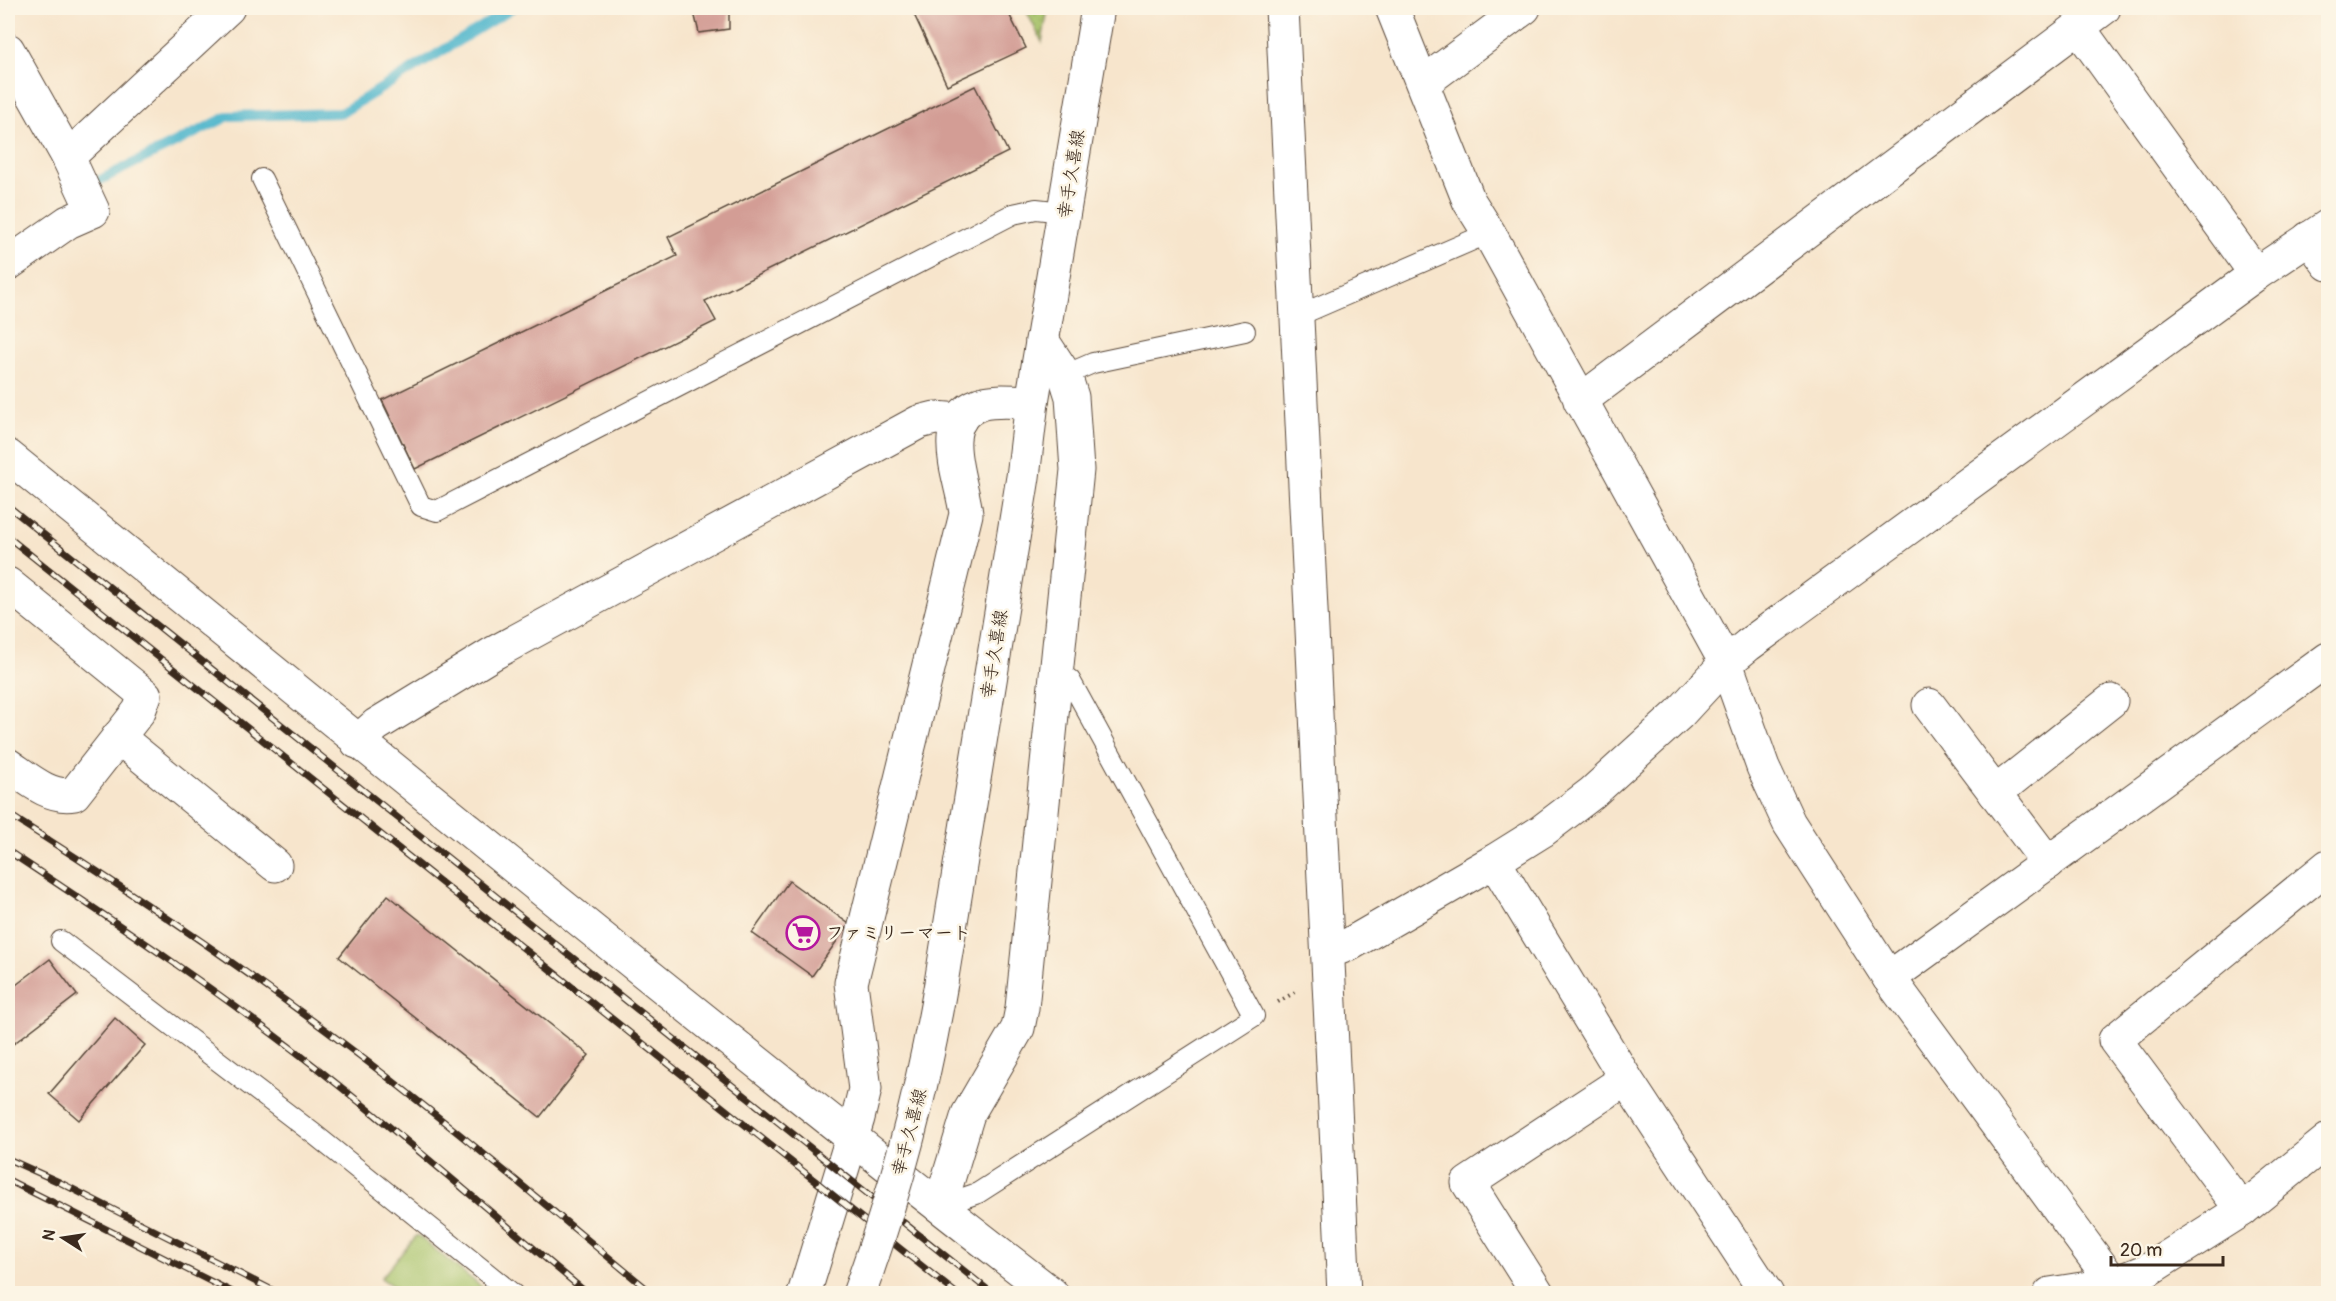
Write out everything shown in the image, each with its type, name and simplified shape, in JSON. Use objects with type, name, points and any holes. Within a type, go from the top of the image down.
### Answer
[{"type":"street","points":[[68,157],[228,8]]},
{"type":"street","name":"幸手久喜線","points":[[859,1293],[902,1164],[922,1085],[941,983],[1023,477],[1032,402],[1098,8]]},
{"type":"street","points":[[1282,8],[1295,317],[1344,1293]]},
{"type":"street","points":[[1392,8],[1469,201],[1489,233],[1726,663],[1763,767],[1789,823],[1889,978],[2115,1289]]},
{"type":"street","points":[[1422,83],[1524,8]]},
{"type":"street","points":[[1580,401],[2104,8]]},
{"type":"street","points":[[2078,27],[2256,274]]},
{"type":"street","points":[[8,50],[68,157],[93,211],[68,222],[8,264]]},
{"type":"street","points":[[1328,952],[1350,944],[1542,831],[1592,793],[1679,714],[1726,663],[2256,274],[2319,232],[2328,264]]},
{"type":"street","points":[[940,1206],[968,1114],[1018,1028],[1023,1008],[1055,669],[1077,470],[1073,406],[1065,375],[1042,340]]},
{"type":"street","points":[[804,1293],[852,1139],[865,1089],[851,983],[966,514],[964,495],[952,447],[960,420],[981,404],[1032,402]]},
{"type":"street","points":[[357,742],[376,725],[492,654],[919,422],[935,418],[960,420]]},
{"type":"street","points":[[8,456],[357,742],[852,1139],[1052,1293]]},
{"type":"street","points":[[8,584],[145,695],[140,711],[74,794],[63,796],[47,791],[8,765]]},
{"type":"street","points":[[1889,978],[2328,659]]},
{"type":"street","points":[[1995,793],[2111,701]]},
{"type":"street","points":[[1929,705],[2048,863]]},
{"type":"street","points":[[118,738],[275,865]]},
{"type":"street","points":[[1494,861],[1626,1079],[1767,1293]]},
{"type":"street","points":[[2242,1210],[2115,1040],[2328,866]]},
{"type":"street","points":[[1538,1293],[1468,1183],[1626,1079]]},
{"type":"street","points":[[2050,1293],[2115,1289],[2242,1210],[2328,1140]]},
{"type":"lane","points":[[262,179],[421,506],[437,511],[1013,214],[1036,209],[1065,212]]},
{"type":"lane","points":[[1295,317],[1489,233]]},
{"type":"lane","points":[[1065,375],[1093,363],[1245,331]]},
{"type":"lane","points":[[940,1206],[978,1193],[1254,1016],[1070,680],[1055,669]]},
{"type":"lane","points":[[61,941],[314,1134],[513,1293]]},
{"type":"green space","points":[[1025,8],[1048,8],[1042,42]]},
{"type":"green space","points":[[417,1235],[489,1293],[403,1293],[381,1278]]},
{"type":"building","points":[[693,8],[739,8],[729,13],[729,29],[699,33]]},
{"type":"building","points":[[911,8],[1006,8],[1026,48],[947,85]]},
{"type":"building","points":[[975,86],[1008,152],[705,301],[716,321],[415,469],[382,400],[677,256],[668,237]]},
{"type":"building","points":[[789,881],[849,924],[812,976],[752,933]]},
{"type":"building","points":[[388,895],[589,1055],[540,1117],[339,957]]},
{"type":"building","points":[[50,959],[77,995],[8,1048],[8,991]]},
{"type":"building","points":[[115,1018],[145,1045],[79,1120],[49,1094]]},
{"type":"waterway","points":[[100,180],[229,116],[341,113],[512,8]]},
{"type":"railway","points":[[8,506],[993,1294]]},
{"type":"railway","points":[[8,537],[957,1294]]},
{"type":"railway","points":[[8,814],[98,872],[274,992],[434,1114],[653,1294]]},
{"type":"railway","points":[[8,851],[175,964],[297,1053],[588,1294]]},
{"type":"railway","points":[[8,1159],[59,1182],[280,1294]]},
{"type":"railway","points":[[8,1180],[236,1294]]},
{"type":"place","name":"ファミリーマート","points":[[803,933]]}]
